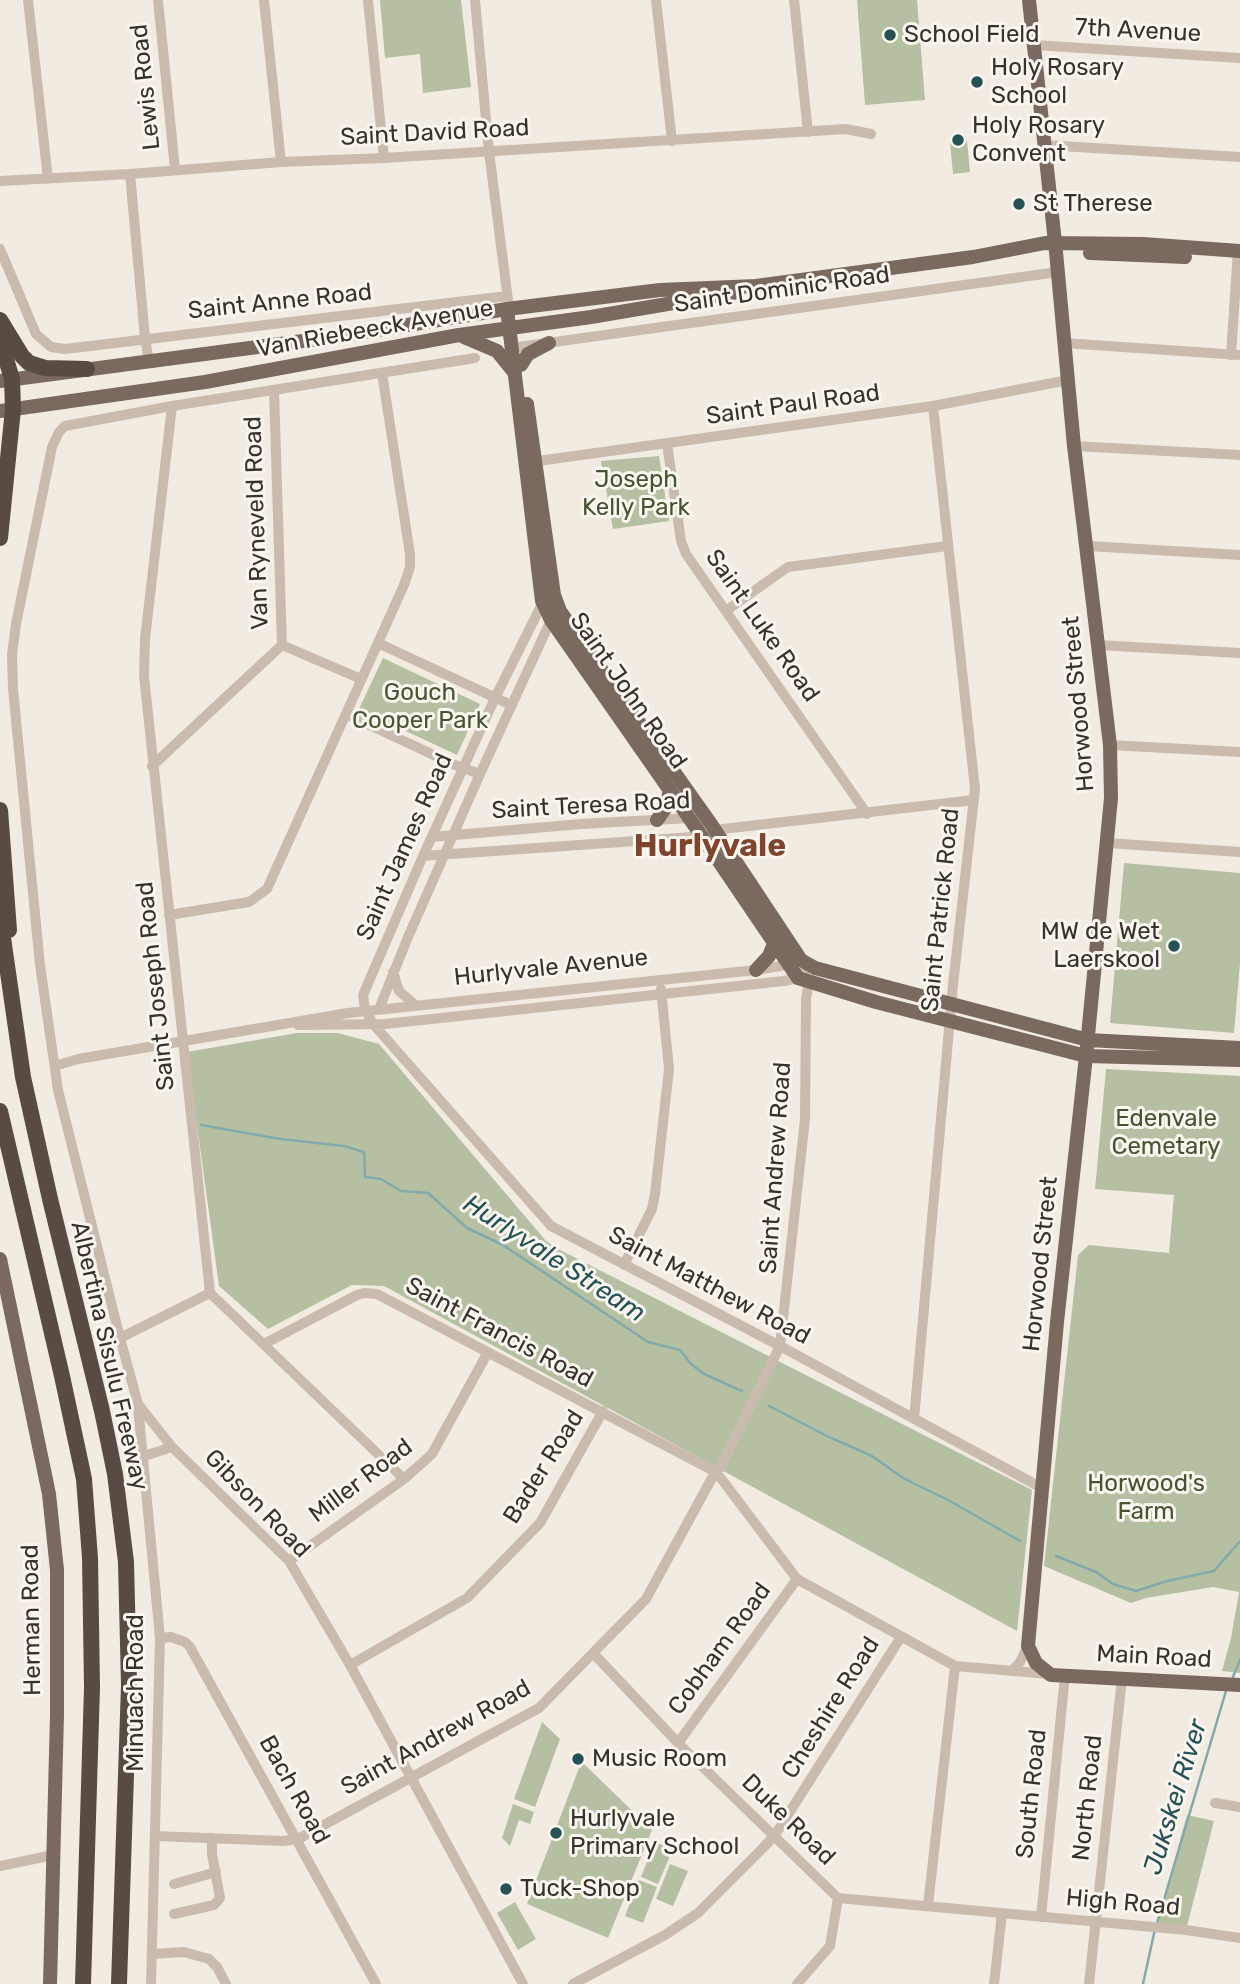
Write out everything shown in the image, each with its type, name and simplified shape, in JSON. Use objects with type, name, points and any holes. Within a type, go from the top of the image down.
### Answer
[{"type":"highway","points":[[0,320],[29,363],[45,368],[87,369]]},
{"type":"highway","points":[[0,340],[6,380],[6,410],[0,538]]},
{"type":"highway","points":[[0,810],[16,1035]]},
{"type":"highway","points":[[0,917],[16,1035]]},
{"type":"highway","name":"Albertina Sisulu Freeway","points":[[16,1035],[50,1199],[102,1411],[126,1562],[129,1685],[119,1984]]},
{"type":"highway","name":"Albertina Sisulu Freeway","points":[[0,1111],[62,1376],[83,1479],[90,1558],[92,1687],[83,1984]]},
{"type":"main road","name":"Horwood Street","points":[[1028,1646],[1111,797],[1110,745],[1074,446],[1029,0]]},
{"type":"main road","name":"Van Riebeeck Avenue","points":[[6,380],[333,337],[509,304],[660,290],[756,286],[1056,247],[1239,255]]},
{"type":"main road","name":"Van Riebeeck Avenue","points":[[6,410],[205,382],[459,335],[732,294],[756,286]]},
{"type":"main road","name":"Saint John Road","points":[[509,304],[548,598],[555,616],[670,790],[690,818],[711,832]]},
{"type":"main road","points":[[459,335],[493,348],[517,369],[528,354],[549,343]]},
{"type":"main road","name":"Saint John Road","points":[[555,616],[711,832],[803,980]]},
{"type":"main road","points":[[657,820],[666,807],[670,790]]},
{"type":"main road","points":[[756,970],[779,940],[841,974]]},
{"type":"main road","name":"Hurlyvale Avenue","points":[[792,960],[1086,1056],[1240,1060]]},
{"type":"main road","name":"Hurlyvale Avenue","points":[[803,980],[876,1002],[951,1012],[1087,1041],[1240,1048]]},
{"type":"main road","name":"Herman Road","points":[[0,1259],[49,1494],[57,1570],[57,1715],[50,1984]]},
{"type":"main road","points":[[1028,1646],[1036,1664],[1058,1675]]},
{"type":"main road","name":"Main Road","points":[[1058,1675],[1240,1685]]},
{"type":"street","points":[[28,0],[48,179]]},
{"type":"street","name":"Lewis Road","points":[[158,0],[175,169]]},
{"type":"street","points":[[264,0],[281,162]]},
{"type":"street","points":[[368,0],[384,158]]},
{"type":"street","points":[[474,0],[489,152],[509,304]]},
{"type":"street","points":[[656,0],[672,141]]},
{"type":"street","points":[[794,0],[808,132]]},
{"type":"street","name":"7th Avenue","points":[[1034,46],[1240,58]]},
{"type":"street","name":"Saint David Road","points":[[0,181],[846,129],[871,134]]},
{"type":"street","points":[[1045,145],[1240,157]]},
{"type":"street","points":[[130,174],[149,362]]},
{"type":"street","name":"Saint Anne Road","points":[[0,249],[36,334],[48,345],[57,348],[90,348],[145,338],[509,304]]},
{"type":"street","points":[[1064,343],[1235,355],[1239,255]]},
{"type":"street","name":"Saint Dominic Road","points":[[515,348],[1058,272]]},
{"type":"street","points":[[331,319],[333,337]]},
{"type":"street","points":[[172,406],[475,358]]},
{"type":"street","points":[[169,915],[249,902],[267,889],[404,585],[410,568],[410,554],[382,373]]},
{"type":"street","name":"Saint Paul Road","points":[[530,463],[933,406],[1068,380]]},
{"type":"street","name":"Van Ryneveld Road","points":[[152,766],[282,645],[274,390]]},
{"type":"street","name":"Gibson Road","points":[[172,406],[71,424],[59,432],[52,447],[16,624],[12,655],[13,689],[40,965],[58,1090],[138,1404],[172,1447],[289,1560],[350,1665],[523,1984]]},
{"type":"street","name":"Saint Joseph Road","points":[[172,406],[144,655],[152,766],[210,1293]]},
{"type":"street","name":"Saint Patrick Road","points":[[914,1419],[953,985],[975,778],[933,406]]},
{"type":"street","name":"Saint Luke Road","points":[[667,443],[684,551],[867,814]]},
{"type":"street","points":[[1074,446],[1240,455]]},
{"type":"street","points":[[726,610],[788,567],[947,546]]},
{"type":"street","points":[[1088,546],[1240,555]]},
{"type":"street","name":"Saint James Road","points":[[363,995],[495,698],[548,598]]},
{"type":"street","name":"Saint James Road","points":[[379,1009],[480,774],[555,616]]},
{"type":"street","points":[[378,643],[511,705]]},
{"type":"street","points":[[282,645],[361,679]]},
{"type":"street","points":[[1098,645],[1240,653]]},
{"type":"street","points":[[346,714],[480,774]]},
{"type":"street","points":[[1110,745],[1240,752]]},
{"type":"street","name":"Saint Teresa Road","points":[[423,856],[711,832],[974,800]]},
{"type":"street","name":"Saint Teresa Road","points":[[432,837],[690,818]]},
{"type":"street","points":[[581,824],[582,844]]},
{"type":"street","points":[[1108,844],[1240,852]]},
{"type":"street","name":"Hurlyvale Avenue","points":[[55,1066],[78,1059],[365,1010],[756,970],[792,960]]},
{"type":"street","points":[[803,980],[810,966]]},
{"type":"street","points":[[393,972],[399,991],[414,1004]]},
{"type":"street","points":[[624,1265],[652,1209],[655,1194],[668,1069],[660,980]]},
{"type":"street","name":"Hurlyvale Avenue","points":[[289,1024],[312,1027],[379,1024],[803,980]]},
{"type":"street","name":"Saint Andrew Road","points":[[155,1836],[283,1841],[298,1839],[539,1708],[650,1595],[780,1346],[805,1119],[806,999],[803,980]]},
{"type":"street","points":[[363,995],[365,1010]]},
{"type":"street","points":[[348,1013],[363,995]]},
{"type":"street","name":"Saint Matthew Road","points":[[379,1009],[379,1024]]},
{"type":"street","name":"Saint Matthew Road","points":[[365,1010],[379,1024],[404,1060],[458,1118],[542,1218],[561,1232],[780,1346],[1042,1488]]},
{"type":"street","points":[[120,1338],[210,1293],[404,1479]]},
{"type":"street","name":"Saint Francis Road","points":[[264,1344],[357,1295],[371,1293],[385,1297],[716,1473]]},
{"type":"street","name":"Miller Road","points":[[289,1560],[404,1479],[428,1458],[439,1444],[488,1352]]},
{"type":"street","name":"Minuach Road","points":[[138,1404],[160,1638],[151,1984]]},
{"type":"street","name":"Bader Road","points":[[350,1665],[457,1605],[477,1588],[540,1523],[603,1412]]},
{"type":"street","points":[[144,1456],[172,1447]]},
{"type":"street","points":[[716,1473],[797,1579],[955,1666],[1058,1675]]},
{"type":"street","name":"Cobham Road","points":[[678,1743],[797,1579]]},
{"type":"street","name":"Bach Road","points":[[160,1638],[171,1637],[190,1647],[376,1984]]},
{"type":"street","name":"Cheshire Road","points":[[573,1984],[698,1913],[775,1836],[901,1637]]},
{"type":"street","points":[[1012,1671],[1028,1646]]},
{"type":"street","name":"Duke Road","points":[[594,1654],[678,1743],[838,1898],[1002,1913]]},
{"type":"street","points":[[928,1905],[955,1666]]},
{"type":"street","name":"South Road","points":[[1041,1917],[1058,1675]]},
{"type":"street","name":"North Road","points":[[1089,1984],[1122,1678]]},
{"type":"street","points":[[1215,1803],[1240,1807]]},
{"type":"street","points":[[174,1914],[218,1902],[221,1894],[212,1854],[212,1838]]},
{"type":"street","points":[[0,1866],[53,1855]]},
{"type":"street","points":[[174,1884],[216,1872]]},
{"type":"street","points":[[797,1984],[830,1947],[838,1898]]},
{"type":"street","points":[[994,1984],[1002,1913]]},
{"type":"street","name":"High Road","points":[[1002,1913],[1185,1930],[1240,1938]]},
{"type":"street","points":[[152,1954],[184,1952],[209,1959],[217,1967],[226,1984]]},
{"type":"green space","points":[[380,0],[461,0],[471,87],[423,93],[420,54],[385,58]]},
{"type":"green space","name":"School Field","points":[[857,0],[917,0],[925,100],[865,105]]},
{"type":"green space","points":[[967,141],[970,172],[953,174],[950,143]]},
{"type":"green space","name":"Joseph Kelly Park","points":[[659,456],[669,521],[613,529],[601,461]]},
{"type":"green space","name":"Gouch Cooper Park","points":[[383,658],[480,704],[457,755],[359,709]]},
{"type":"green space","name":"MW de Wet Laerskool","points":[[1124,863],[1240,873],[1240,963],[1234,1033],[1110,1023]]},
{"type":"green space","points":[[297,1033],[338,1033],[379,1044],[546,1241],[558,1249],[1032,1490],[1017,1631],[384,1286],[352,1285],[268,1329],[219,1286],[187,1052]]},
{"type":"green space","name":"Horwood's Farm","points":[[1106,1069],[1240,1076],[1240,1673],[1222,1671],[1239,1592],[1213,1587],[1131,1603],[1044,1566],[1078,1255],[1089,1245],[1169,1253],[1174,1195],[1095,1189]]},
{"type":"green space","points":[[542,1722],[560,1739],[535,1807],[514,1799]]},
{"type":"green space","points":[[583,1763],[652,1830],[608,1938],[527,1904]]},
{"type":"green space","points":[[513,1804],[534,1812],[530,1824],[519,1820],[510,1846],[502,1838]]},
{"type":"green space","points":[[1187,1815],[1214,1821],[1186,1930],[1156,1927]]},
{"type":"green space","points":[[655,1842],[673,1849],[658,1884],[641,1877]]},
{"type":"green space","points":[[670,1864],[688,1871],[673,1906],[656,1899]]},
{"type":"green space","points":[[639,1880],[657,1887],[643,1923],[625,1916]]},
{"type":"green space","points":[[515,1902],[536,1939],[518,1950],[497,1913]]},
{"type":"waterway","name":"Hurlyvale Stream","points":[[201,1125],[280,1139],[344,1146],[364,1152],[365,1177],[381,1179],[401,1191],[428,1193],[467,1228],[503,1245],[648,1342],[680,1350],[691,1364],[704,1374],[742,1391]]},
{"type":"waterway","name":"Hurlyvale Stream","points":[[769,1406],[872,1456],[903,1478],[1020,1541]]},
{"type":"waterway","name":"Jukskei River","points":[[1056,1556],[1096,1572],[1113,1584],[1136,1591],[1214,1571],[1240,1541]]},
{"type":"waterway","points":[[1232,1679],[1240,1660]]},
{"type":"waterway","name":"Jukskei River","points":[[1157,1923],[1226,1691]]},
{"type":"waterway","name":"Jukskei River","points":[[1143,1984],[1155,1929]]},
{"type":"place","name":"School Field","points":[[890,35]]},
{"type":"place","name":"Holy Rosary School","points":[[977,82]]},
{"type":"place","name":"Holy Rosary Convent","points":[[958,140]]},
{"type":"place","name":"St Therese","points":[[1019,204]]},
{"type":"place","name":"MW de Wet Laerskool","points":[[1174,946]]},
{"type":"place","name":"Music Room","points":[[578,1759]]},
{"type":"place","name":"Hurlyvale Primary School","points":[[556,1833]]},
{"type":"place","name":"Tuck-Shop","points":[[506,1889]]},
{"type":"district","name":"Hurlyvale","points":[[710,847]]},
{"type":"park label","name":"Edenvale Cemetary","points":[[1166,1133]]}]
